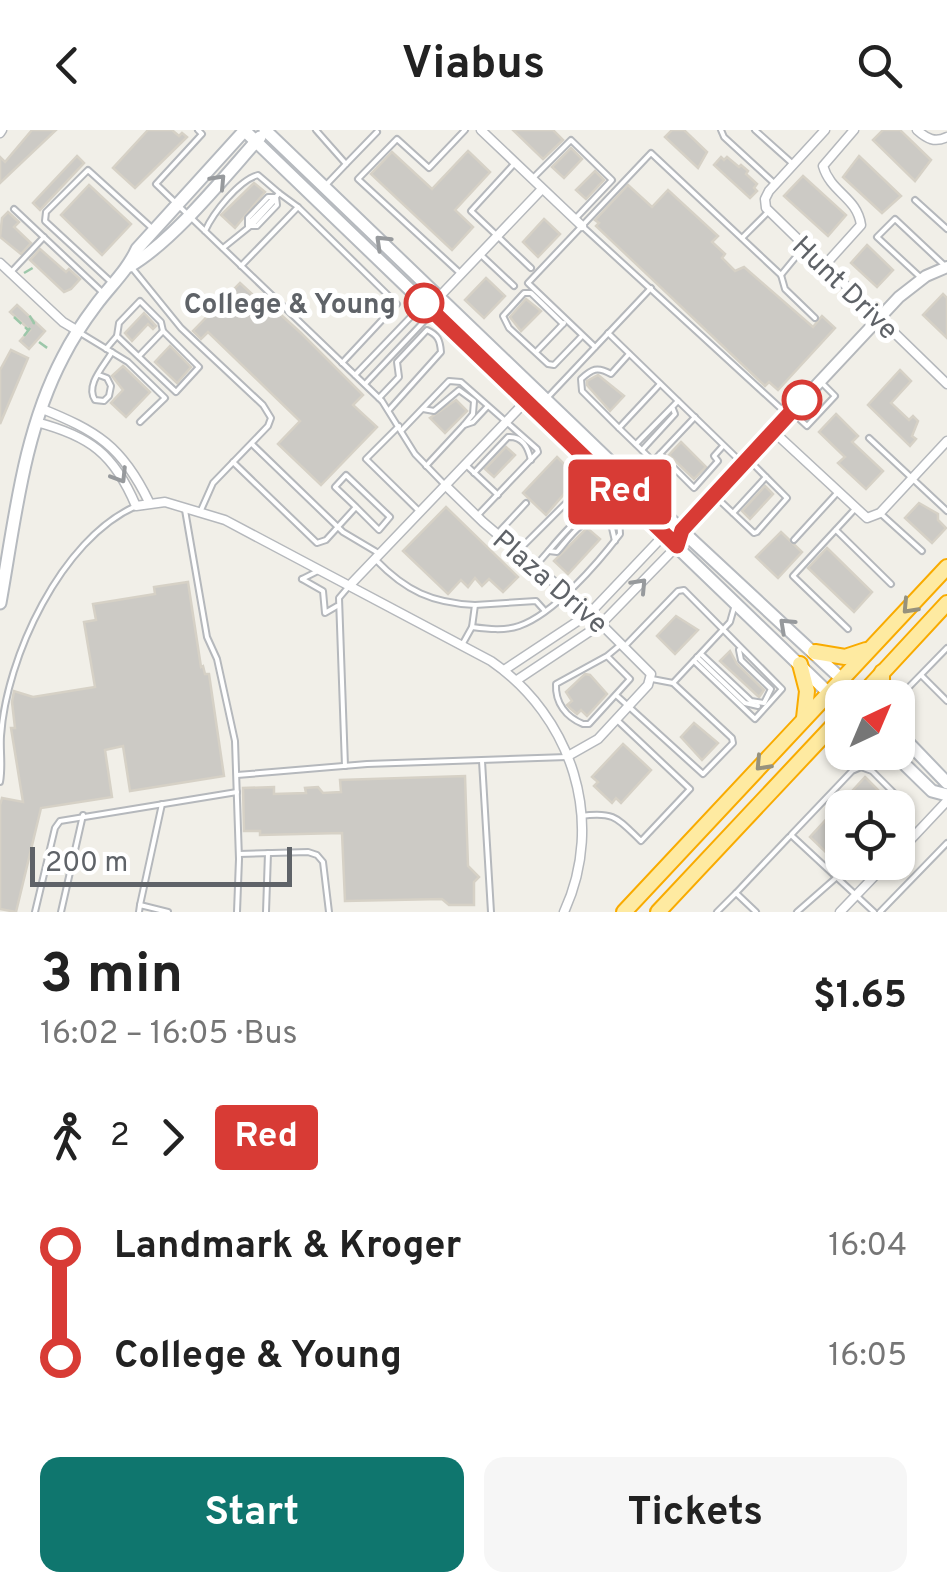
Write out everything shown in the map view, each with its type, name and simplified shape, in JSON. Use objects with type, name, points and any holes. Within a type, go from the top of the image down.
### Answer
[{"type":"highway","points":[[843,678],[947,567]]},
{"type":"highway","points":[[875,680],[947,603]]},
{"type":"highway","points":[[815,652],[845,657],[871,648]]},
{"type":"highway","points":[[800,664],[807,691],[804,719]]},
{"type":"highway","points":[[882,672],[882,680]]},
{"type":"highway","points":[[624,912],[825,697]]},
{"type":"highway","points":[[658,912],[825,735]]},
{"type":"main road","points":[[130,266],[136,249],[244,130],[825,689]]},
{"type":"main road","points":[[0,603],[23,474],[40,408],[78,331],[130,266],[145,257],[188,215],[266,130],[682,530],[843,678]]},
{"type":"main road","points":[[473,351],[492,362],[530,397],[547,398]]},
{"type":"main road","points":[[915,749],[947,784]]},
{"type":"main road","points":[[910,770],[932,791],[947,798]]},
{"type":"street","points":[[481,130],[578,222]]},
{"type":"street","name":"Hunt Drive","points":[[825,130],[775,184],[765,199],[769,212],[947,383]]},
{"type":"street","points":[[824,266],[861,225],[859,210],[828,182],[823,166],[854,130]]},
{"type":"street","points":[[918,130],[926,138],[947,137]]},
{"type":"street","points":[[439,297],[542,188]]},
{"type":"street","points":[[0,263],[63,322],[78,331]]},
{"type":"street","points":[[516,680],[601,624],[677,546],[682,530],[879,318],[922,279],[944,271]]},
{"type":"street","points":[[350,585],[526,402]]},
{"type":"street","points":[[40,408],[102,437],[127,462],[149,502]]},
{"type":"street","points":[[36,422],[76,434],[101,451],[125,481],[136,506],[149,502],[201,510],[462,645],[516,680],[540,705],[568,756],[582,816],[584,844],[580,870],[564,912]]},
{"type":"street","points":[[773,431],[854,510],[870,518],[946,443]]},
{"type":"street","name":"Plaza Drive","points":[[446,486],[590,613],[649,669],[652,678]]},
{"type":"street","points":[[504,670],[590,613],[664,534],[682,530]]},
{"type":"street","points":[[568,756],[598,739],[652,678]]},
{"type":"street","points":[[915,834],[947,798]]},
{"type":"street","points":[[840,912],[871,880]]},
{"type":"lane","points":[[198,130],[202,134],[156,184],[379,398],[426,466],[446,486]]},
{"type":"lane","points":[[316,130],[346,164]]},
{"type":"lane","points":[[460,274],[358,179],[397,139],[429,168],[465,130]]},
{"type":"lane","points":[[721,130],[775,184]]},
{"type":"lane","points":[[755,130],[793,164]]},
{"type":"lane","points":[[324,187],[376,132]]},
{"type":"lane","points":[[532,179],[571,140],[612,180],[528,283],[565,322]]},
{"type":"lane","points":[[578,222],[651,153],[781,275],[785,289],[816,318]]},
{"type":"lane","points":[[515,163],[471,211],[532,268]]},
{"type":"lane","points":[[114,284],[45,221],[46,212],[88,170],[153,229]]},
{"type":"lane","points":[[205,231],[254,175],[263,177],[277,195],[298,207],[397,304],[342,363]]},
{"type":"lane","points":[[223,248],[277,195]]},
{"type":"lane","points":[[915,200],[947,229]]},
{"type":"lane","points":[[242,266],[298,207]]},
{"type":"lane","points":[[14,209],[104,294]]},
{"type":"lane","points":[[742,238],[769,212]]},
{"type":"lane","points":[[922,279],[876,237],[895,219],[944,271]]},
{"type":"lane","points":[[578,222],[807,426],[836,396],[820,381]]},
{"type":"lane","points":[[10,272],[44,238]]},
{"type":"lane","points":[[781,275],[804,246]]},
{"type":"lane","points":[[480,254],[514,286]]},
{"type":"lane","points":[[130,266],[180,328],[271,418],[268,426],[210,487],[201,510]]},
{"type":"lane","points":[[547,398],[651,288]]},
{"type":"lane","points":[[583,336],[554,365],[509,328],[502,316],[524,293],[530,293],[583,336],[595,347]]},
{"type":"lane","points":[[355,375],[439,297]]},
{"type":"lane","points":[[365,384],[439,297]]},
{"type":"lane","points":[[106,348],[117,336],[119,323],[140,301],[199,367],[176,392],[117,336]]},
{"type":"lane","points":[[536,352],[565,322]]},
{"type":"lane","points":[[379,398],[399,377],[397,362],[427,330],[439,338],[441,352],[389,410]]},
{"type":"lane","points":[[78,331],[112,352],[165,398],[140,422]]},
{"type":"lane","points":[[139,356],[163,331]]},
{"type":"lane","points":[[608,334],[724,445],[787,498],[754,533],[714,495]]},
{"type":"lane","points":[[382,348],[391,356]]},
{"type":"lane","points":[[99,375],[112,386],[104,401],[96,400],[91,386],[112,352]]},
{"type":"lane","points":[[629,354],[611,374],[600,368],[592,369],[581,379],[582,390],[642,450],[654,461],[695,417]]},
{"type":"lane","points":[[420,512],[366,460],[449,381],[461,382],[538,452],[477,516]]},
{"type":"lane","points":[[619,428],[660,384]]},
{"type":"lane","points":[[422,409],[434,411],[458,390],[474,401],[472,414],[464,425],[426,466]]},
{"type":"lane","points":[[636,444],[678,401]]},
{"type":"lane","points":[[464,425],[487,407]]},
{"type":"lane","points":[[642,450],[675,414],[671,408]]},
{"type":"lane","points":[[474,473],[508,437],[515,436],[528,446],[531,460]]},
{"type":"lane","points":[[869,438],[947,511]]},
{"type":"lane","points":[[251,443],[407,588],[444,604],[536,601],[544,611]]},
{"type":"lane","points":[[660,454],[694,488],[718,462],[714,456],[724,445]]},
{"type":"lane","points":[[233,462],[317,543],[326,540],[356,508]]},
{"type":"lane","points":[[466,466],[498,495]]},
{"type":"lane","points":[[346,475],[390,518],[378,530],[356,508],[335,487],[346,475]]},
{"type":"lane","points":[[733,513],[766,477]]},
{"type":"lane","points":[[518,551],[585,484]]},
{"type":"lane","points":[[794,540],[837,493]]},
{"type":"lane","points":[[497,534],[526,503]]},
{"type":"lane","points":[[184,505],[208,637],[232,719],[237,774],[237,912]]},
{"type":"lane","points":[[0,782],[4,766],[1,738],[10,684],[46,594],[79,548],[99,528],[136,506]]},
{"type":"lane","points":[[472,628],[499,630],[522,625],[544,611],[615,541],[621,530],[619,517],[609,507],[595,508],[536,565]]},
{"type":"lane","points":[[848,629],[793,576],[854,510]]},
{"type":"lane","points":[[550,551],[557,552],[596,512],[617,519],[621,530]]},
{"type":"lane","points":[[880,512],[922,551]]},
{"type":"lane","points":[[588,521],[604,518],[615,541]]},
{"type":"lane","points":[[836,530],[891,584]]},
{"type":"lane","points":[[320,570],[302,579],[323,591],[325,614],[339,605]]},
{"type":"lane","points":[[345,766],[338,598],[350,585]]},
{"type":"lane","points":[[607,656],[630,679],[588,724],[583,724],[562,708],[555,694],[560,680],[624,645],[678,590],[684,590],[782,689],[755,720],[697,658]]},
{"type":"lane","points":[[672,683],[722,631],[734,612],[732,600]]},
{"type":"lane","points":[[462,645],[472,628],[475,605]]},
{"type":"lane","points":[[697,658],[751,702],[764,702],[771,689],[742,660],[738,646]]},
{"type":"lane","points":[[915,681],[947,648]]},
{"type":"lane","points":[[921,675],[947,701]]},
{"type":"lane","points":[[616,695],[704,774],[733,743],[732,738],[672,683],[652,678]]},
{"type":"lane","points":[[582,816],[616,816],[641,842],[690,789],[616,720]]},
{"type":"lane","points":[[237,774],[568,756]]},
{"type":"lane","points":[[482,760],[491,912]]},
{"type":"lane","points":[[835,790],[861,767],[872,770],[891,790]]},
{"type":"lane","points":[[35,912],[57,824],[84,815],[237,792]]},
{"type":"lane","points":[[717,912],[825,800]]},
{"type":"lane","points":[[162,804],[140,909],[168,912]]},
{"type":"lane","points":[[61,912],[84,815]]},
{"type":"lane","points":[[791,835],[825,868]]},
{"type":"lane","points":[[798,912],[837,880],[877,912],[947,844]]},
{"type":"lane","points":[[266,912],[268,853]]},
{"type":"lane","points":[[239,854],[318,854],[329,912]]},
{"type":"lane","points":[[736,893],[756,912]]},
{"type":"path","points":[[30,261],[30,268]]},
{"type":"path","points":[[24,273],[36,266]]},
{"type":"path","points":[[24,336],[34,323],[28,313]]},
{"type":"path","points":[[14,317],[28,330]]},
{"type":"path","points":[[39,342],[50,350]]},
{"type":"building","points":[[32,130],[56,130],[0,183],[0,157],[5,162]]},
{"type":"building","points":[[148,130],[172,130],[187,137],[135,188],[113,168]]},
{"type":"building","points":[[513,130],[553,130],[563,140],[543,159]]},
{"type":"building","points":[[672,130],[684,130],[707,152],[698,168],[665,137]]},
{"type":"building","points":[[883,130],[900,130],[931,160],[915,181],[873,140]]},
{"type":"building","points":[[571,148],[582,159],[564,178],[552,167]]},
{"type":"building","points":[[468,151],[490,172],[455,210],[473,227],[452,250],[371,174],[392,152],[432,189]]},
{"type":"building","points":[[77,156],[84,163],[40,210],[33,203]]},
{"type":"building","points":[[859,156],[901,196],[882,213],[843,177]]},
{"type":"building","points":[[721,157],[748,171],[746,174],[757,184],[757,191],[750,198],[714,165]]},
{"type":"building","points":[[595,171],[604,180],[586,199],[576,190]]},
{"type":"building","points":[[803,176],[846,215],[828,236],[784,196]]},
{"type":"building","points":[[254,183],[265,192],[235,228],[221,215]]},
{"type":"building","points":[[89,185],[131,224],[102,255],[61,215]]},
{"type":"building","points":[[628,185],[652,207],[668,190],[718,236],[712,242],[735,271],[744,267],[813,327],[822,316],[835,328],[778,390],[769,382],[765,386],[596,226],[599,223],[595,220]]},
{"type":"building","points":[[8,212],[19,222],[14,227],[31,243],[21,254],[0,237],[2,218]]},
{"type":"building","points":[[544,219],[560,234],[538,257],[523,242]]},
{"type":"building","points":[[867,245],[893,270],[877,287],[851,263]]},
{"type":"building","points":[[40,249],[80,279],[71,289],[64,292],[30,260]]},
{"type":"building","points":[[486,278],[505,296],[484,318],[465,300]]},
{"type":"building","points":[[240,283],[301,333],[363,395],[353,405],[377,427],[321,485],[278,444],[300,421],[208,332],[201,339],[193,331]]},
{"type":"building","points":[[943,294],[947,298],[947,338],[923,315]]},
{"type":"building","points":[[526,299],[541,311],[521,331],[510,317]]},
{"type":"building","points":[[17,305],[45,331],[29,349],[20,341],[30,330],[10,312]]},
{"type":"building","points":[[144,313],[156,326],[153,329],[148,324],[132,341],[125,333]]},
{"type":"building","points":[[170,346],[191,367],[177,383],[155,362]]},
{"type":"building","points":[[11,350],[28,358],[0,424],[0,370]]},
{"type":"building","points":[[123,366],[150,392],[126,417],[111,403],[123,390],[112,376]]},
{"type":"building","points":[[900,370],[911,381],[891,403],[909,420],[913,416],[918,421],[912,436],[916,439],[910,446],[868,405]]},
{"type":"building","points":[[598,375],[624,396],[610,411],[587,385]]},
{"type":"building","points":[[456,400],[467,411],[445,433],[430,418]]},
{"type":"building","points":[[836,414],[858,436],[852,442],[883,471],[866,489],[838,463],[845,457],[819,432]]},
{"type":"building","points":[[681,442],[706,467],[694,479],[669,455]]},
{"type":"building","points":[[506,447],[515,455],[494,477],[485,469]]},
{"type":"building","points":[[557,457],[573,473],[565,482],[570,487],[546,515],[523,493]]},
{"type":"building","points":[[765,486],[773,494],[750,519],[742,511]]},
{"type":"building","points":[[919,503],[938,514],[946,528],[932,543],[905,518]]},
{"type":"building","points":[[446,507],[518,577],[503,592],[489,579],[482,586],[475,578],[468,587],[461,580],[448,594],[403,551]]},
{"type":"building","points":[[587,528],[600,539],[568,574],[554,561]]},
{"type":"building","points":[[781,532],[802,552],[778,578],[756,557]]},
{"type":"building","points":[[827,548],[872,592],[854,612],[808,568]]},
{"type":"building","points":[[188,582],[201,667],[209,674],[224,776],[130,791],[123,746],[105,750],[112,797],[41,808],[16,912],[0,909],[0,805],[2,798],[23,802],[11,728],[15,728],[14,691],[33,697],[95,687],[84,622],[96,620],[93,604],[155,594],[154,587]]},
{"type":"building","points":[[676,616],[698,630],[675,654],[657,636]]},
{"type":"building","points":[[730,651],[737,664],[764,690],[759,697],[720,661]]},
{"type":"building","points":[[585,674],[607,694],[587,716],[581,710],[577,714],[567,705],[572,701],[566,692]]},
{"type":"building","points":[[694,723],[718,743],[702,760],[681,737]]},
{"type":"building","points":[[623,744],[651,770],[621,803],[616,798],[612,803],[594,786],[598,782],[592,777]]},
{"type":"building","points":[[465,776],[468,866],[479,877],[474,882],[474,905],[449,905],[442,899],[345,901],[342,833],[260,835],[260,831],[244,831],[243,788],[274,787],[274,794],[306,793],[305,788],[318,787],[323,793],[341,792],[340,780]]},
{"type":"building","points":[[865,777],[878,790],[853,790]]},
{"type":"building","points":[[825,821],[825,851],[810,837]]},
{"type":"bus line","name":"Red","points":[[424,303],[677,546],[682,530],[802,400]]},
{"type":"place","name":"College & Young","points":[[424,303]]}]
